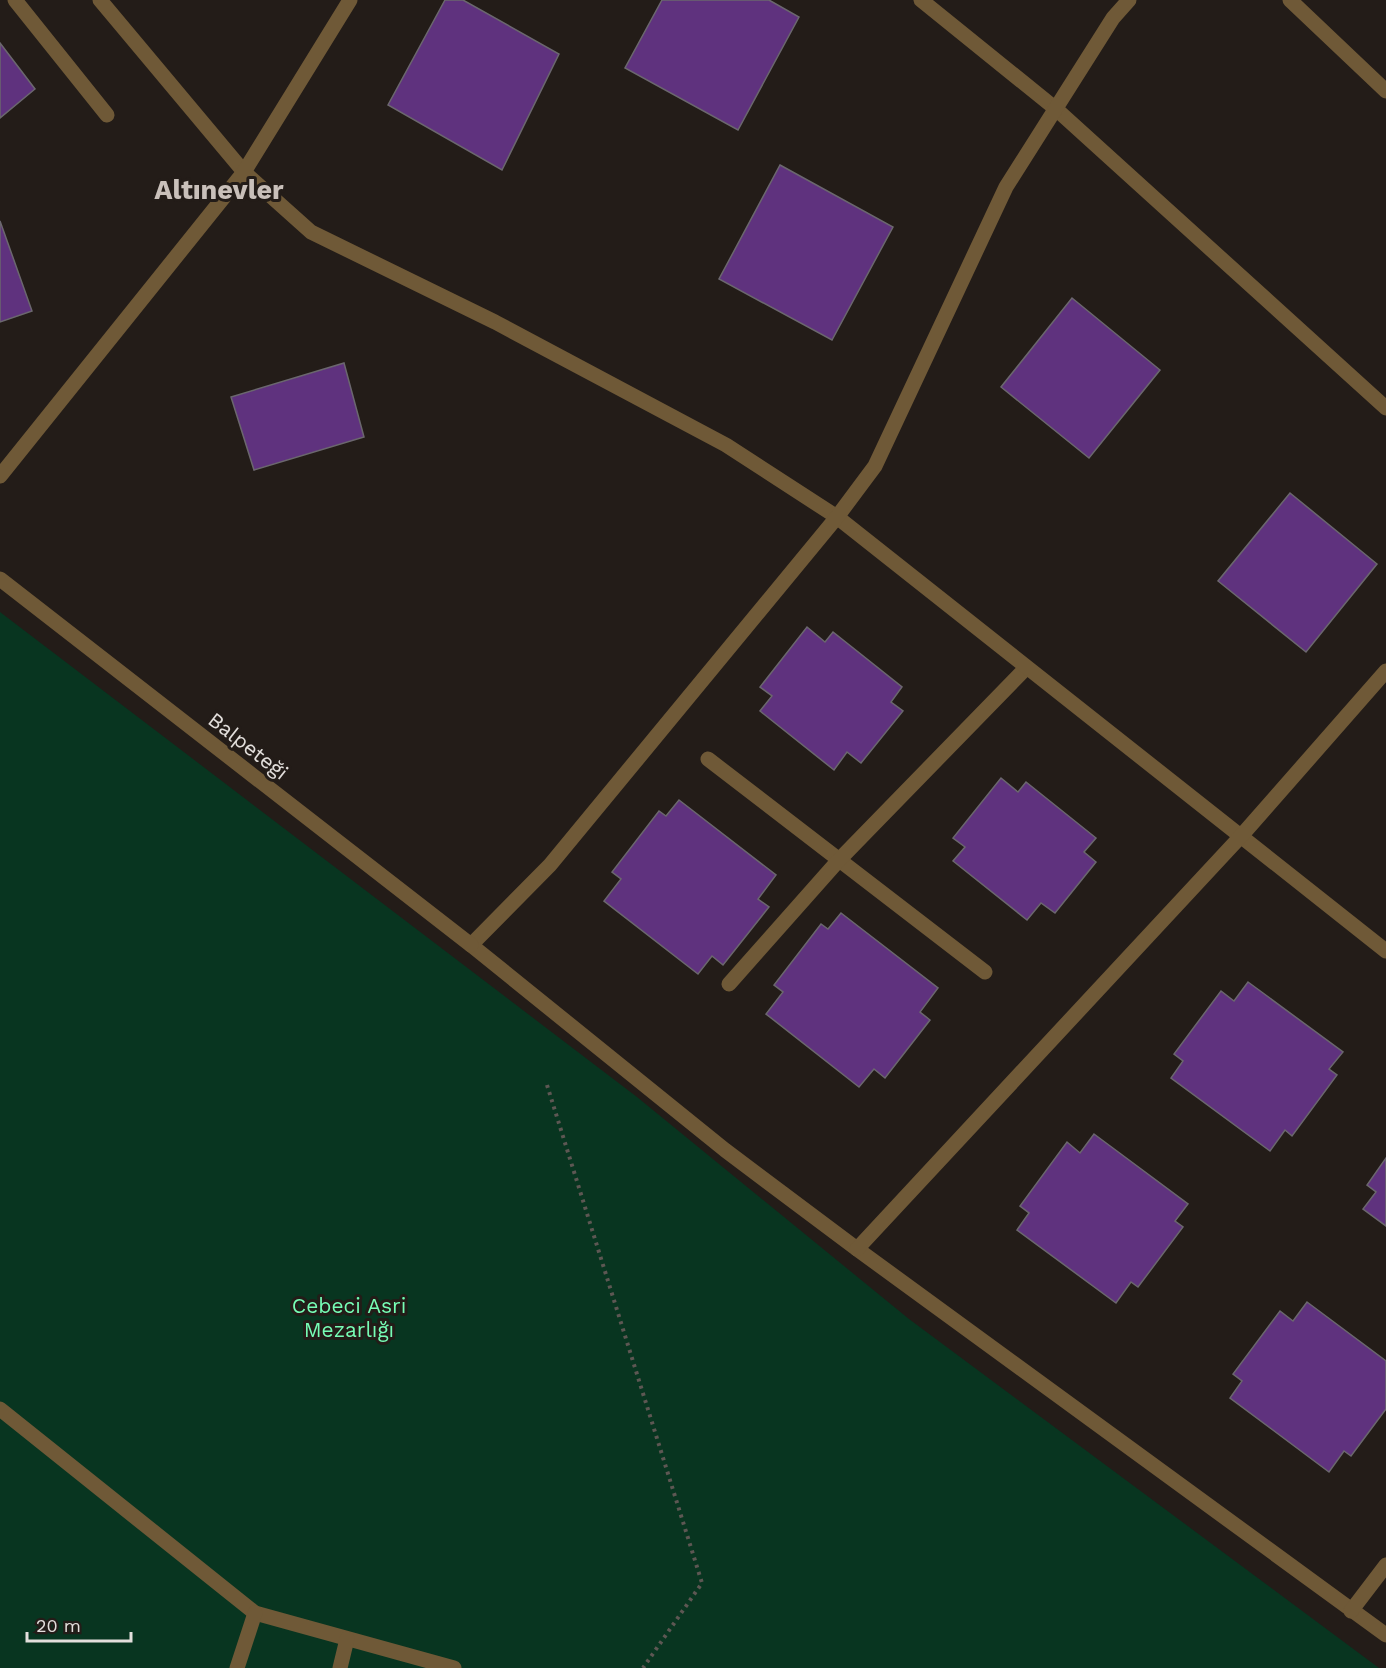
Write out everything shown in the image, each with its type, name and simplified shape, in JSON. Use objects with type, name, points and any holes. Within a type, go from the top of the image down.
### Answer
[{"type":"street","points":[[15,0],[107,115]]},
{"type":"street","points":[[100,0],[244,172],[311,232],[495,322],[726,445],[837,517],[1386,951]]},
{"type":"street","points":[[0,476],[244,172],[350,0]]},
{"type":"street","points":[[921,0],[1056,109],[1386,408]]},
{"type":"street","points":[[471,945],[550,865],[837,517],[875,466],[1006,187],[1113,18],[1129,0]]},
{"type":"street","points":[[1290,0],[1386,91]]},
{"type":"street","name":"Balpeteği","points":[[0,579],[471,945],[725,1150],[857,1250],[1386,1635]]},
{"type":"street","points":[[729,984],[838,861],[1026,668]]},
{"type":"street","points":[[857,1250],[1242,835],[1386,671]]},
{"type":"street","points":[[708,759],[985,972]]},
{"type":"street","points":[[0,1409],[255,1613],[454,1668]]},
{"type":"street","points":[[1351,1611],[1386,1565]]},
{"type":"street","points":[[237,1668],[255,1613]]},
{"type":"street","points":[[340,1668],[347,1639]]},
{"type":"path","points":[[547,1085],[702,1583],[643,1668]]},
{"type":"green space","name":"Cebeci Asri Mezarlığı","points":[[0,612],[637,1097],[909,1319],[1379,1668],[0,1668]]},
{"type":"building","points":[[445,0],[463,0],[559,54],[502,170],[388,105]]},
{"type":"building","points":[[662,0],[769,0],[799,17],[738,130],[625,68]]},
{"type":"building","points":[[0,43],[35,89],[0,118]]},
{"type":"building","points":[[780,165],[893,227],[832,340],[719,279]]},
{"type":"building","points":[[0,221],[32,311],[0,322]]},
{"type":"building","points":[[1072,298],[1160,370],[1089,458],[1001,387]]},
{"type":"building","points":[[344,363],[364,437],[254,470],[231,397]]},
{"type":"building","points":[[1290,493],[1377,564],[1306,652],[1218,581]]},
{"type":"building","points":[[807,627],[825,642],[833,632],[902,687],[891,702],[903,711],[861,763],[847,752],[834,770],[760,711],[772,696],[760,687]]},
{"type":"building","points":[[1001,778],[1018,792],[1026,782],[1096,838],[1084,852],[1096,862],[1055,913],[1041,903],[1027,920],[953,861],[965,847],[953,838]]},
{"type":"building","points":[[679,800],[776,875],[758,899],[769,907],[723,965],[712,956],[698,974],[604,901],[621,879],[612,872],[659,811],[666,816]]},
{"type":"building","points":[[841,913],[938,988],[920,1012],[930,1020],[885,1078],[874,1069],[859,1087],[766,1014],[783,992],[774,985],[821,924],[828,929]]},
{"type":"building","points":[[1248,982],[1343,1052],[1329,1069],[1337,1075],[1292,1136],[1285,1130],[1270,1151],[1171,1078],[1183,1061],[1174,1054],[1221,991],[1234,1001]]},
{"type":"building","points":[[1094,1134],[1188,1204],[1175,1221],[1183,1227],[1138,1287],[1131,1282],[1116,1303],[1017,1230],[1029,1213],[1020,1206],[1067,1142],[1080,1153]]},
{"type":"building","points":[[1386,1158],[1386,1226],[1363,1209],[1376,1192],[1367,1185]]},
{"type":"building","points":[[1307,1302],[1386,1361],[1386,1409],[1351,1456],[1344,1451],[1329,1472],[1230,1398],[1242,1381],[1233,1374],[1280,1311],[1293,1321]]},
{"type":"district","name":"Altınevler","points":[[219,190]]}]
